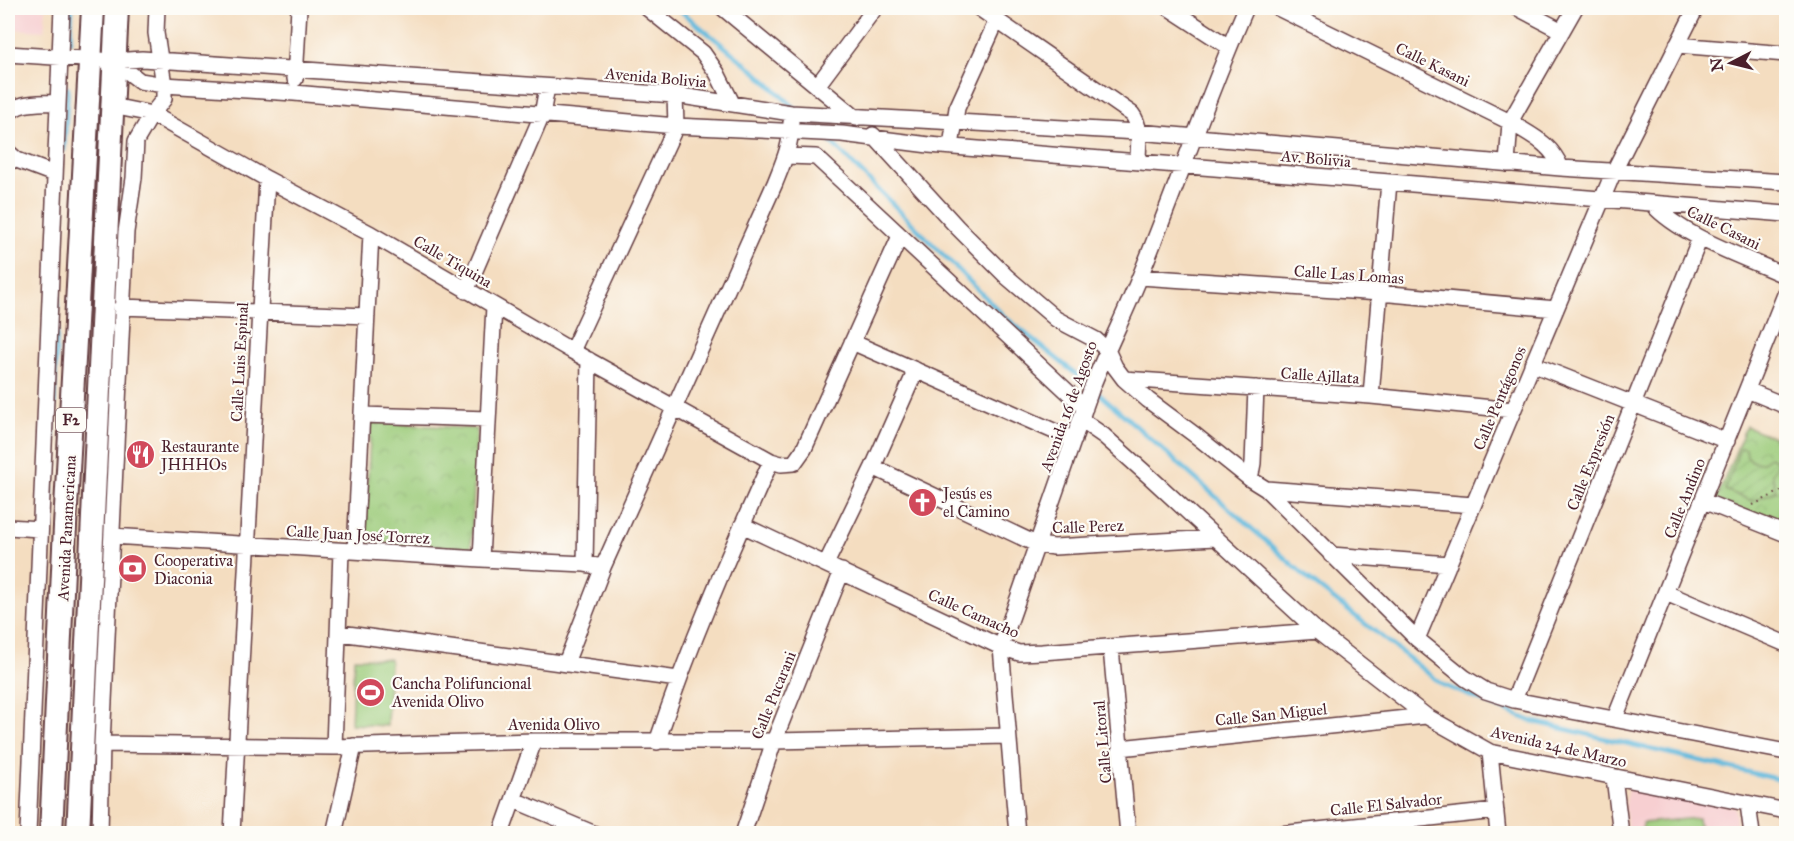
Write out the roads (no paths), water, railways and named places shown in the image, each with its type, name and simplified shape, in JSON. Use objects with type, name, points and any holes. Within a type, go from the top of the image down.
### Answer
[{"type":"highway","name":"Avenida Panamericana","points":[[51,834],[66,503],[93,8]]},
{"type":"highway","name":"Avenida Panamericana","points":[[78,834],[117,8]]},
{"type":"street","points":[[28,834],[62,8]]},
{"type":"street","points":[[100,834],[102,744],[126,232],[134,178],[136,141],[164,99],[156,33],[157,8]]},
{"type":"street","points":[[294,93],[299,8]]},
{"type":"street","points":[[647,8],[707,58],[732,103]]},
{"type":"street","points":[[723,8],[855,117],[957,227],[1008,277],[1056,319],[1096,340],[1107,350],[1124,379],[1250,480],[1266,489],[1417,639],[1465,678],[1486,691],[1514,700],[1786,752]]},
{"type":"street","points":[[818,86],[875,8]]},
{"type":"street","points":[[979,8],[1132,114],[1137,121],[1137,161]]},
{"type":"street","points":[[1169,8],[1229,47]]},
{"type":"street","name":"Avenida 16 de Agosto","points":[[1017,834],[1001,647],[1107,350],[1140,277],[1246,8]]},
{"type":"street","name":"Calle Kasani","points":[[1278,8],[1510,122],[1544,143],[1552,151],[1561,168]]},
{"type":"street","points":[[1518,8],[1562,31]]},
{"type":"street","points":[[1507,164],[1510,122],[1575,8]]},
{"type":"street","name":"Calle Pentágonos","points":[[1417,639],[1614,171],[1696,8]]},
{"type":"street","points":[[951,146],[953,122],[962,95],[997,20]]},
{"type":"street","points":[[1677,45],[1786,54]]},
{"type":"street","name":"Avenida Bolivia","points":[[8,54],[114,61],[160,60],[675,96],[791,113],[1138,132],[1194,138]]},
{"type":"street","points":[[114,61],[140,81],[164,85],[294,93],[676,126]]},
{"type":"street","points":[[466,291],[542,115],[547,87]]},
{"type":"street","points":[[572,351],[676,126],[675,96]]},
{"type":"street","points":[[8,115],[11,110],[19,106],[58,102]]},
{"type":"street","name":"Calle Tiquina","points":[[112,106],[152,114],[371,234],[466,291],[771,461]]},
{"type":"street","points":[[566,663],[603,567],[799,131],[791,113]]},
{"type":"street","name":"Av. Bolivia","points":[[676,126],[842,134],[929,145],[1786,214]]},
{"type":"street","name":"Av. Bolivia","points":[[1194,138],[1507,164],[1786,182]]},
{"type":"street","points":[[8,152],[17,160],[54,174]]},
{"type":"street","name":"Avenida 24 de Marzo","points":[[786,156],[816,157],[1104,436],[1215,538],[1317,631],[1426,716],[1490,752],[1786,811]]},
{"type":"street","name":"Calle Luis Espinal","points":[[232,834],[267,179]]},
{"type":"street","points":[[1371,396],[1389,182]]},
{"type":"street","name":"Calle Casani","points":[[1652,204],[1664,217],[1700,238],[1786,276]]},
{"type":"street","points":[[334,747],[340,633],[362,415],[371,234]]},
{"type":"street","points":[[657,742],[678,679],[771,461],[789,464],[799,458],[900,236]]},
{"type":"street","name":"Calle Expresión","points":[[1514,700],[1700,238]]},
{"type":"street","name":"Calle Las Lomas","points":[[1140,277],[1380,293],[1556,309]]},
{"type":"street","name":"Calle Andino","points":[[1615,718],[1786,292]]},
{"type":"street","points":[[481,559],[494,306]]},
{"type":"street","points":[[122,307],[367,316]]},
{"type":"street","points":[[852,342],[1074,440]]},
{"type":"street","points":[[585,564],[589,360]]},
{"type":"street","points":[[1532,364],[1727,441]]},
{"type":"street","points":[[826,564],[873,467],[916,370]]},
{"type":"street","name":"Calle Ajllata","points":[[1124,379],[1371,396],[1513,410]]},
{"type":"street","points":[[1250,480],[1254,463],[1256,388]]},
{"type":"street","points":[[1747,390],[1786,406]]},
{"type":"street","points":[[362,415],[488,419]]},
{"type":"street","name":"Calle Perez","points":[[873,467],[1038,545],[1063,547],[1215,538]]},
{"type":"street","points":[[1266,489],[1473,505]]},
{"type":"street","points":[[1703,501],[1786,534]]},
{"type":"street","name":"Calle Camacho","points":[[742,525],[1001,647],[1019,653],[1317,631]]},
{"type":"street","points":[[8,527],[40,529]]},
{"type":"street","name":"Calle Juan José Torrez","points":[[112,537],[585,564],[603,567]]},
{"type":"street","points":[[1331,555],[1449,564]]},
{"type":"street","name":"Calle Pucarani","points":[[743,834],[774,741],[842,571]]},
{"type":"street","points":[[1666,593],[1786,644]]},
{"type":"street","points":[[340,633],[678,679]]},
{"type":"street","name":"Calle Litoral","points":[[1111,648],[1128,834]]},
{"type":"street","name":"Calle San Miguel","points":[[1120,748],[1426,716]]},
{"type":"street","name":"Avenida Olivo","points":[[102,744],[334,747],[534,741],[774,741],[1007,736]]},
{"type":"street","points":[[501,834],[534,741]]},
{"type":"street","points":[[335,833],[354,746]]},
{"type":"street","points":[[1490,752],[1498,834]]},
{"type":"street","points":[[1614,777],[1620,834]]},
{"type":"street","points":[[514,800],[595,834]]},
{"type":"street","points":[[1748,804],[1752,834]]},
{"type":"street","name":"Calle El Salvador","points":[[1280,834],[1496,811]]},
{"type":"waterway","points":[[70,41],[72,8]]},
{"type":"waterway","points":[[677,8],[757,73],[797,110]]},
{"type":"waterway","points":[[64,150],[68,88]]},
{"type":"waterway","points":[[827,138],[1005,317],[1092,387],[1312,582],[1443,685],[1531,721],[1786,781]]},
{"type":"waterway","points":[[47,541],[50,525],[59,271]]},
{"type":"tunnel","points":[[8,115],[8,134]]},
{"type":"place","name":"Restaurante JHHHOs","points":[[140,455]]},
{"type":"place","name":"Jesús es el Camino","points":[[922,502]]},
{"type":"place","name":"Cooperativa Diaconia","points":[[133,569]]},
{"type":"place","name":"Cancha Polifuncional Avenida Olivo","points":[[371,692]]}]
